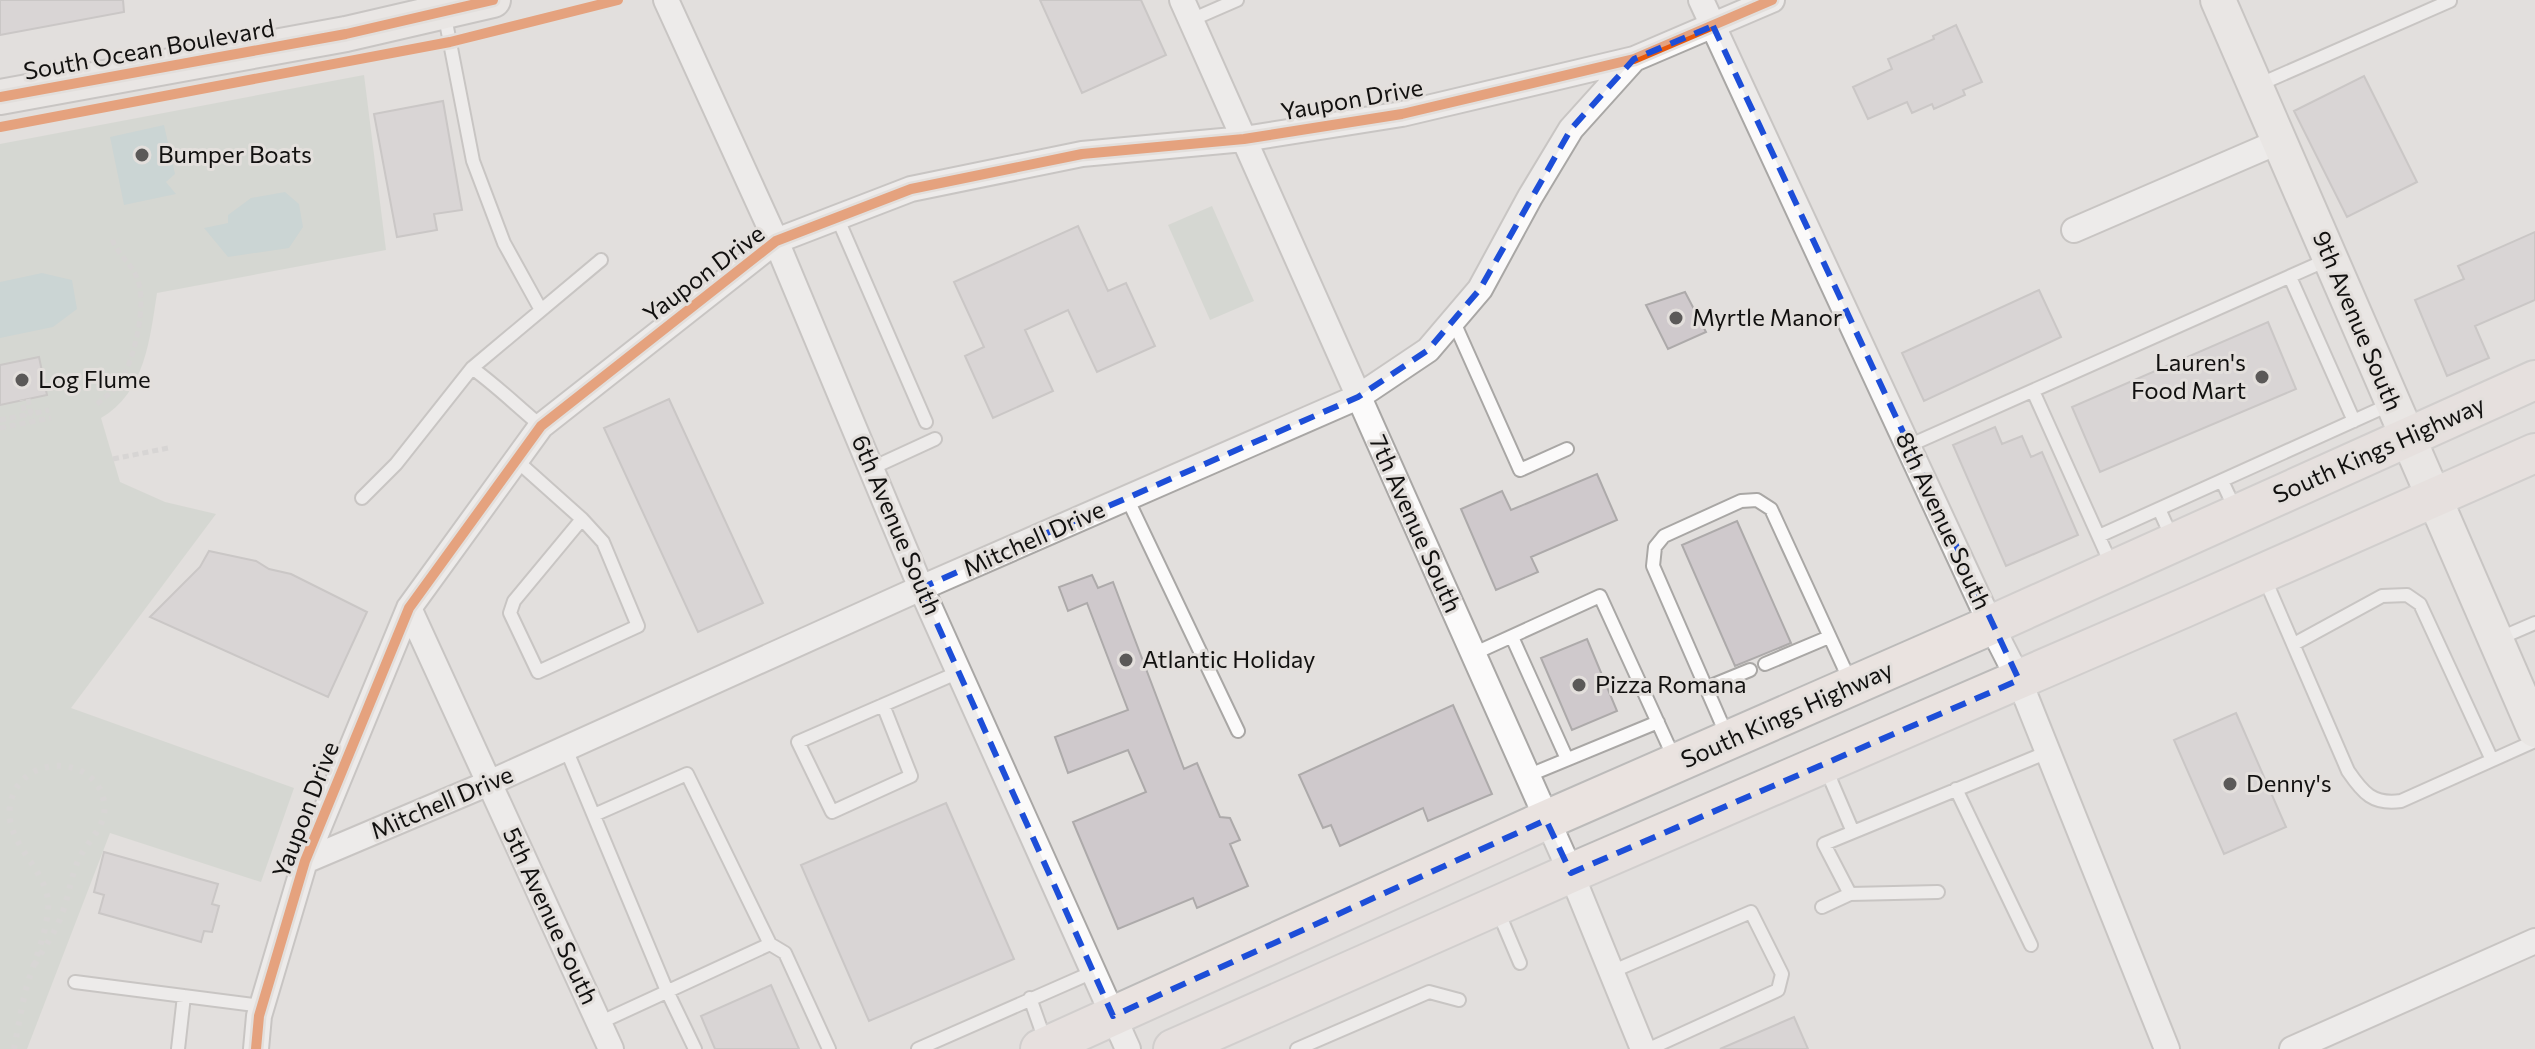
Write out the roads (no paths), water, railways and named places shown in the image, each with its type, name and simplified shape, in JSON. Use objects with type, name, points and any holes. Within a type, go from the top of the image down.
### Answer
[{"type":"main road","name":"South Kings Highway","points":[[1043,1047],[1120,1033],[1546,820],[2174,543],[2229,497],[2399,420],[2535,380]]},
{"type":"main road","points":[[1173,1049],[1213,1041],[1496,906],[2535,453]]},
{"type":"street","name":"South Ocean Boulevard","points":[[0,97],[346,34],[493,0]]},
{"type":"street","name":"6th Avenue South","points":[[666,0],[776,241],[921,588],[1120,1033]]},
{"type":"street","name":"8th Avenue South","points":[[1701,0],[2019,680],[2167,1049]]},
{"type":"street","name":"Yaupon Drive","points":[[256,1049],[262,1006],[305,861],[409,608],[541,426],[776,241],[911,189],[1082,154],[1244,139],[1402,114],[1634,59],[1772,0]]},
{"type":"street","name":"9th Avenue South","points":[[2218,0],[2535,730]]},
{"type":"street","name":"7th Avenue South","points":[[1187,10],[1571,873],[1643,1049]]},
{"type":"street","name":"Mitchell Drive","points":[[305,861],[489,783],[921,588],[1358,397],[1428,350],[1480,289],[1571,129],[1634,59]]},
{"type":"street","points":[[2074,230],[2280,141]]},
{"type":"street","name":"5th Avenue South","points":[[409,608],[611,1049]]},
{"type":"street","points":[[2292,1049],[2535,941]]},
{"type":"lane","points":[[1187,10],[1237,0]]},
{"type":"lane","points":[[2255,86],[2450,1]]},
{"type":"lane","points":[[444,12],[473,161],[504,243],[541,310]]},
{"type":"lane","points":[[837,217],[926,422]]},
{"type":"lane","points":[[1908,446],[2330,259]]},
{"type":"lane","points":[[362,498],[396,464],[472,368],[601,260]]},
{"type":"lane","points":[[2290,277],[2354,421]]},
{"type":"lane","points":[[1453,320],[1520,470],[1567,449]]},
{"type":"lane","points":[[472,368],[501,389],[541,426]]},
{"type":"lane","points":[[2033,391],[2114,570]]},
{"type":"lane","points":[[2307,462],[2354,421],[2399,420]]},
{"type":"lane","points":[[872,468],[935,439]]},
{"type":"lane","points":[[516,460],[582,519],[603,542],[638,626],[538,672],[510,613],[514,601],[582,519]]},
{"type":"lane","points":[[2099,536],[2159,509],[2229,497]]},
{"type":"lane","points":[[1127,498],[1238,731]]},
{"type":"lane","points":[[1729,740],[1653,566],[1655,547],[1664,536],[1741,501],[1757,500],[1771,509],[1852,686]]},
{"type":"lane","points":[[2159,509],[2174,543]]},
{"type":"lane","points":[[2262,573],[2348,771],[2362,792],[2384,804],[2401,801],[2535,741]]},
{"type":"lane","points":[[2294,644],[2382,596],[2407,595],[2420,604],[2492,760]]},
{"type":"lane","points":[[1473,654],[1600,596],[1677,763]]},
{"type":"lane","points":[[2496,640],[2535,623]]},
{"type":"lane","points":[[1512,637],[1567,759]]},
{"type":"lane","points":[[1765,664],[1829,637]]},
{"type":"lane","points":[[1706,688],[1750,670]]},
{"type":"lane","points":[[883,705],[911,776],[832,812],[798,742],[883,705],[959,672]]},
{"type":"lane","points":[[1527,776],[1658,722]]},
{"type":"lane","points":[[566,749],[667,991],[695,1049]]},
{"type":"lane","points":[[1850,894],[1824,844],[2048,752]]},
{"type":"lane","points":[[1824,764],[1853,832]]},
{"type":"lane","points":[[594,815],[687,774],[770,944],[785,953],[829,1049]]},
{"type":"lane","points":[[1956,789],[2031,945]]},
{"type":"lane","points":[[1822,907],[1850,894],[1938,892]]},
{"type":"lane","points":[[1496,906],[1520,963]]},
{"type":"lane","points":[[1611,972],[1751,912],[1782,974],[1778,990],[1649,1049]]},
{"type":"lane","points":[[599,1023],[770,944]]},
{"type":"lane","points":[[918,1049],[1093,972]]},
{"type":"lane","points":[[75,982],[262,1006]]},
{"type":"lane","points":[[1297,1049],[1429,992],[1459,1000]]},
{"type":"lane","points":[[178,1049],[184,996]]},
{"type":"lane","points":[[1030,998],[1043,1047]]},
{"type":"lane","points":[[946,1036],[951,1049]]},
{"type":"water","name":"Bumper Boats","points":[[164,125],[175,174],[166,182],[176,194],[124,205],[110,137]]},
{"type":"water","points":[[285,192],[299,204],[303,227],[289,248],[228,257],[204,228],[228,223],[228,215],[251,198]]},
{"type":"water","points":[[42,273],[72,280],[77,309],[53,327],[0,338],[0,282]]},
{"type":"railway","points":[[14,1049],[26,989],[29,979],[33,968],[37,957],[44,933],[48,901],[39,875],[12,828],[11,801],[18,786],[29,775],[43,768],[74,768],[88,775],[98,786],[104,802],[103,819],[78,861],[60,919],[51,937],[36,961],[33,967]]},
{"type":"place","name":"Bumper Boats","points":[[142,155]]},
{"type":"place","name":"Myrtle Manor","points":[[1676,318]]},
{"type":"place","name":"Lauren's Food Mart","points":[[2262,377]]},
{"type":"place","name":"Log Flume","points":[[22,380]]},
{"type":"place","name":"Atlantic Holiday","points":[[1126,660]]},
{"type":"place","name":"Pizza Romana","points":[[1579,685]]},
{"type":"place","name":"Denny's","points":[[2230,784]]}]
